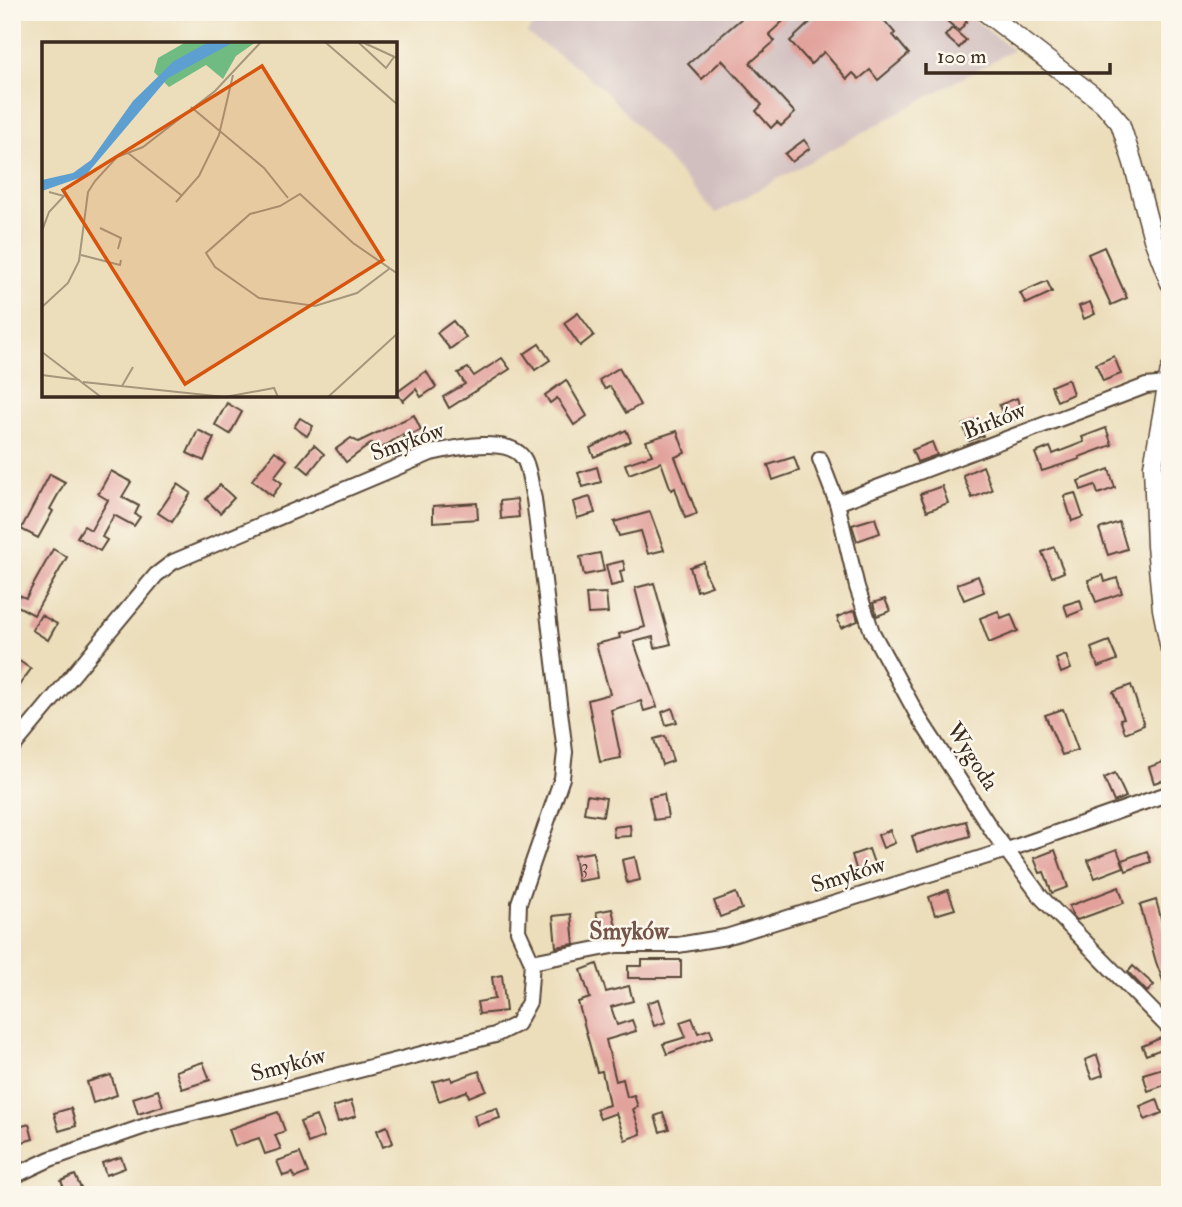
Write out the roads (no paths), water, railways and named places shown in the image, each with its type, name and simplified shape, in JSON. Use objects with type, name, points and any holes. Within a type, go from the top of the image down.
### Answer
[{"type":"street","points":[[985,12],[1103,103],[1120,123],[1153,239],[1170,283]]},
{"type":"street","points":[[1168,377],[1153,466],[1156,546],[1162,609],[1170,649]]},
{"type":"street","name":"Birków","points":[[837,503],[1168,377]]},
{"type":"street","name":"Smyków","points":[[12,748],[156,575],[173,562],[431,453],[471,444],[500,446],[516,451],[525,460],[534,499],[565,752],[562,778],[519,903],[518,931],[532,962],[529,1002],[517,1024],[495,1035],[154,1123],[50,1159],[12,1177]]},
{"type":"street","name":"Wygoda","points":[[820,459],[837,503],[857,587],[872,632],[919,718],[1041,897],[1170,1029]]},
{"type":"street","name":"Smyków","points":[[532,962],[617,945],[678,945],[726,937],[1007,850],[1170,793]]},
{"type":"district","name":"Smyków","points":[[629,931]]}]
